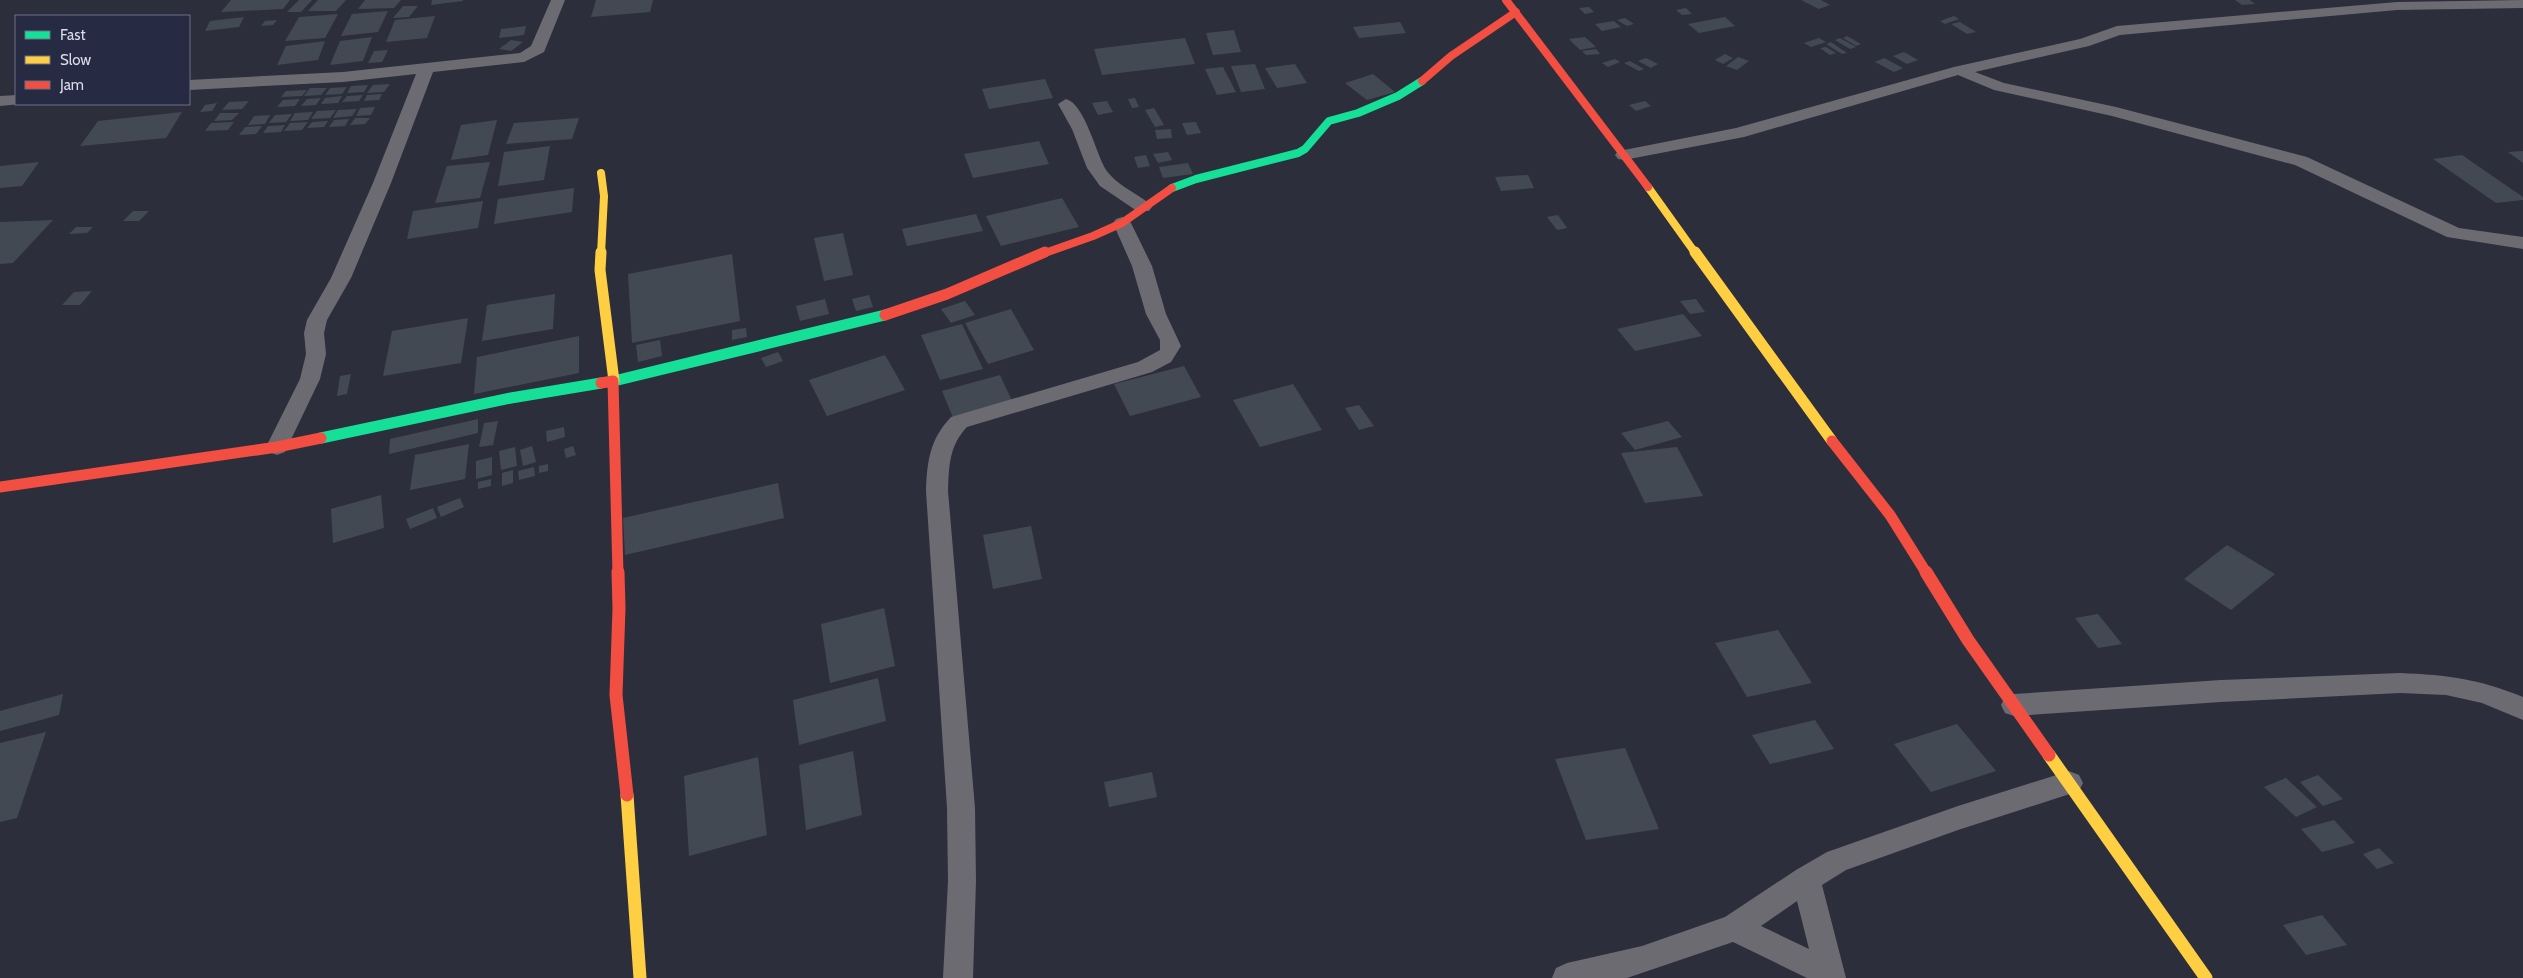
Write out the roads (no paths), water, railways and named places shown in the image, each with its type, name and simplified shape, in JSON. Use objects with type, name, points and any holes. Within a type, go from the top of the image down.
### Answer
[{"type":"street","points":[[190,85],[343,77],[531,55],[538,49],[558,0]]},
{"type":"street","points":[[1506,0],[1694,250],[1766,354],[1890,515],[1968,640],[2206,978]]},
{"type":"street","points":[[1624,155],[1738,132],[1960,70],[2084,43],[2117,31],[2134,28],[2397,6],[2523,4]]},
{"type":"street","points":[[1,489],[277,447],[511,398],[613,381],[877,318],[947,294],[1048,251],[1093,236],[1122,223],[1175,186],[1196,178],[1298,152],[1330,121],[1371,108],[1398,96],[1422,81],[1451,56],[1516,12]]},
{"type":"street","points":[[277,447],[310,379],[316,354],[314,333],[317,320],[341,278],[382,183],[427,67]]},
{"type":"street","points":[[1960,70],[1979,80],[2000,87],[2116,112],[2170,128],[2301,161],[2454,233],[2523,243]]},
{"type":"street","points":[[0,101],[15,100]]},
{"type":"street","points":[[1066,104],[1080,129],[1096,168],[1106,182],[1143,207]]},
{"type":"street","points":[[601,173],[604,196],[600,270],[613,381],[614,490],[619,608],[616,695],[630,818],[640,978]]},
{"type":"street","points":[[958,978],[962,881],[961,808],[937,491],[938,456],[945,436],[959,422],[1145,366],[1160,360],[1169,353],[1172,345],[1156,314],[1142,266],[1122,223]]},
{"type":"street","points":[[2014,705],[2221,690],[2400,683],[2446,685],[2486,693],[2523,709]]},
{"type":"street","points":[[1567,978],[1642,960],[1734,928],[1806,879],[1837,861],[1958,818],[2069,783]]},
{"type":"street","points":[[1806,879],[1829,975]]},
{"type":"street","points":[[1734,928],[1829,975]]}]
